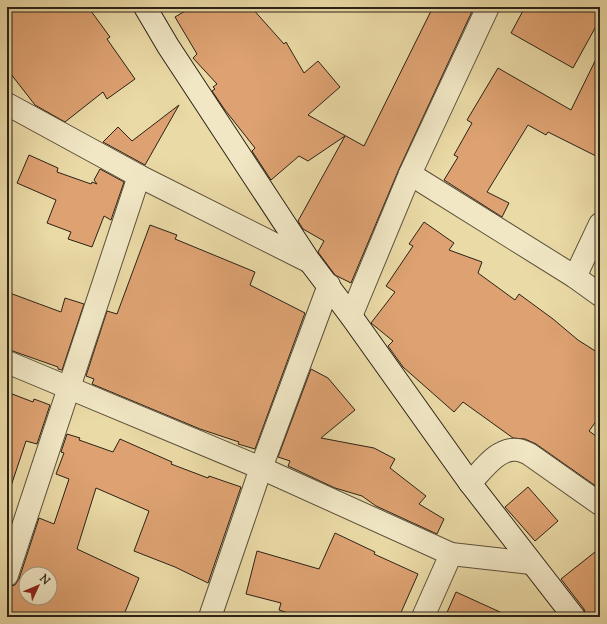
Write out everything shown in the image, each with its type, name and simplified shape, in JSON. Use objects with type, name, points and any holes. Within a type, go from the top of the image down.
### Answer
[{"type":"street","points":[[145,7],[168,46],[310,262],[351,316],[470,483],[531,564],[574,617]]},
{"type":"street","points":[[351,316],[410,174],[488,7]]},
{"type":"street","points":[[7,104],[138,176],[310,262]]},
{"type":"street","points":[[410,174],[575,277],[600,295]]},
{"type":"street","points":[[7,575],[138,176]]},
{"type":"street","points":[[575,277],[600,224]]},
{"type":"street","points":[[210,617],[261,468],[329,286]]},
{"type":"street","points":[[7,362],[261,468],[451,554],[531,564]]},
{"type":"street","points":[[470,483],[494,458],[507,450],[517,450],[529,454],[600,504]]},
{"type":"street","points":[[423,617],[451,554]]},
{"type":"building","points":[[7,7],[88,7],[110,37],[107,39],[135,79],[107,99],[103,92],[65,122],[35,105],[7,69]]},
{"type":"building","points":[[192,7],[251,7],[284,44],[286,42],[304,73],[318,61],[340,87],[308,115],[364,146],[433,7],[474,7],[399,169],[351,283],[335,275],[318,252],[324,241],[303,229],[298,221],[345,136],[308,161],[299,156],[271,180],[252,151],[255,148],[212,91],[215,89],[213,87],[217,84],[193,58],[197,54],[175,17]]},
{"type":"building","points":[[525,7],[600,7],[600,19],[573,68],[511,33]]},
{"type":"building","points":[[600,51],[600,158],[548,132],[546,135],[528,125],[487,192],[509,203],[502,217],[444,180],[458,157],[454,155],[472,123],[467,120],[498,68],[571,110]]},
{"type":"building","points":[[179,105],[145,165],[103,142],[118,127],[132,141]]},
{"type":"building","points":[[29,155],[58,168],[57,172],[91,184],[92,182],[97,184],[94,180],[100,169],[124,182],[111,220],[104,216],[92,247],[68,239],[71,232],[47,223],[56,200],[17,183]]},
{"type":"building","points":[[424,222],[454,243],[449,250],[482,262],[478,273],[515,300],[519,294],[578,340],[600,354],[600,416],[589,431],[600,439],[600,489],[536,444],[525,439],[513,438],[463,402],[454,412],[403,367],[388,346],[393,341],[371,323],[395,292],[386,286],[413,246],[409,244]]},
{"type":"building","points":[[150,225],[177,235],[175,239],[255,272],[250,285],[305,313],[255,449],[200,429],[92,384],[94,379],[86,376],[107,311],[117,314]]},
{"type":"building","points":[[7,292],[61,312],[65,298],[84,304],[62,370],[58,369],[58,367],[7,349]]},
{"type":"building","points":[[311,369],[328,378],[355,410],[321,438],[374,448],[395,459],[390,468],[426,496],[419,504],[444,519],[437,534],[376,506],[362,496],[335,488],[288,466],[290,461],[278,457]]},
{"type":"building","points":[[7,392],[33,402],[34,399],[50,405],[37,444],[26,441],[11,486],[7,485]]},
{"type":"building","points":[[67,434],[80,438],[79,440],[113,452],[120,439],[172,462],[171,464],[208,478],[209,476],[241,487],[208,583],[175,567],[134,551],[149,511],[96,488],[77,549],[139,578],[123,617],[7,617],[7,587],[15,585],[18,580],[18,606],[58,606],[58,566],[23,566],[39,518],[54,524],[69,479],[56,474],[64,453],[61,452]]},
{"type":"building","points":[[528,487],[558,521],[535,541],[505,507]]},
{"type":"building","points":[[335,533],[375,552],[374,554],[418,574],[399,617],[300,617],[279,610],[281,603],[246,594],[257,551],[319,569]]},
{"type":"building","points":[[600,548],[600,617],[586,617],[584,609],[561,579]]},
{"type":"building","points":[[456,592],[511,617],[445,617]]}]
